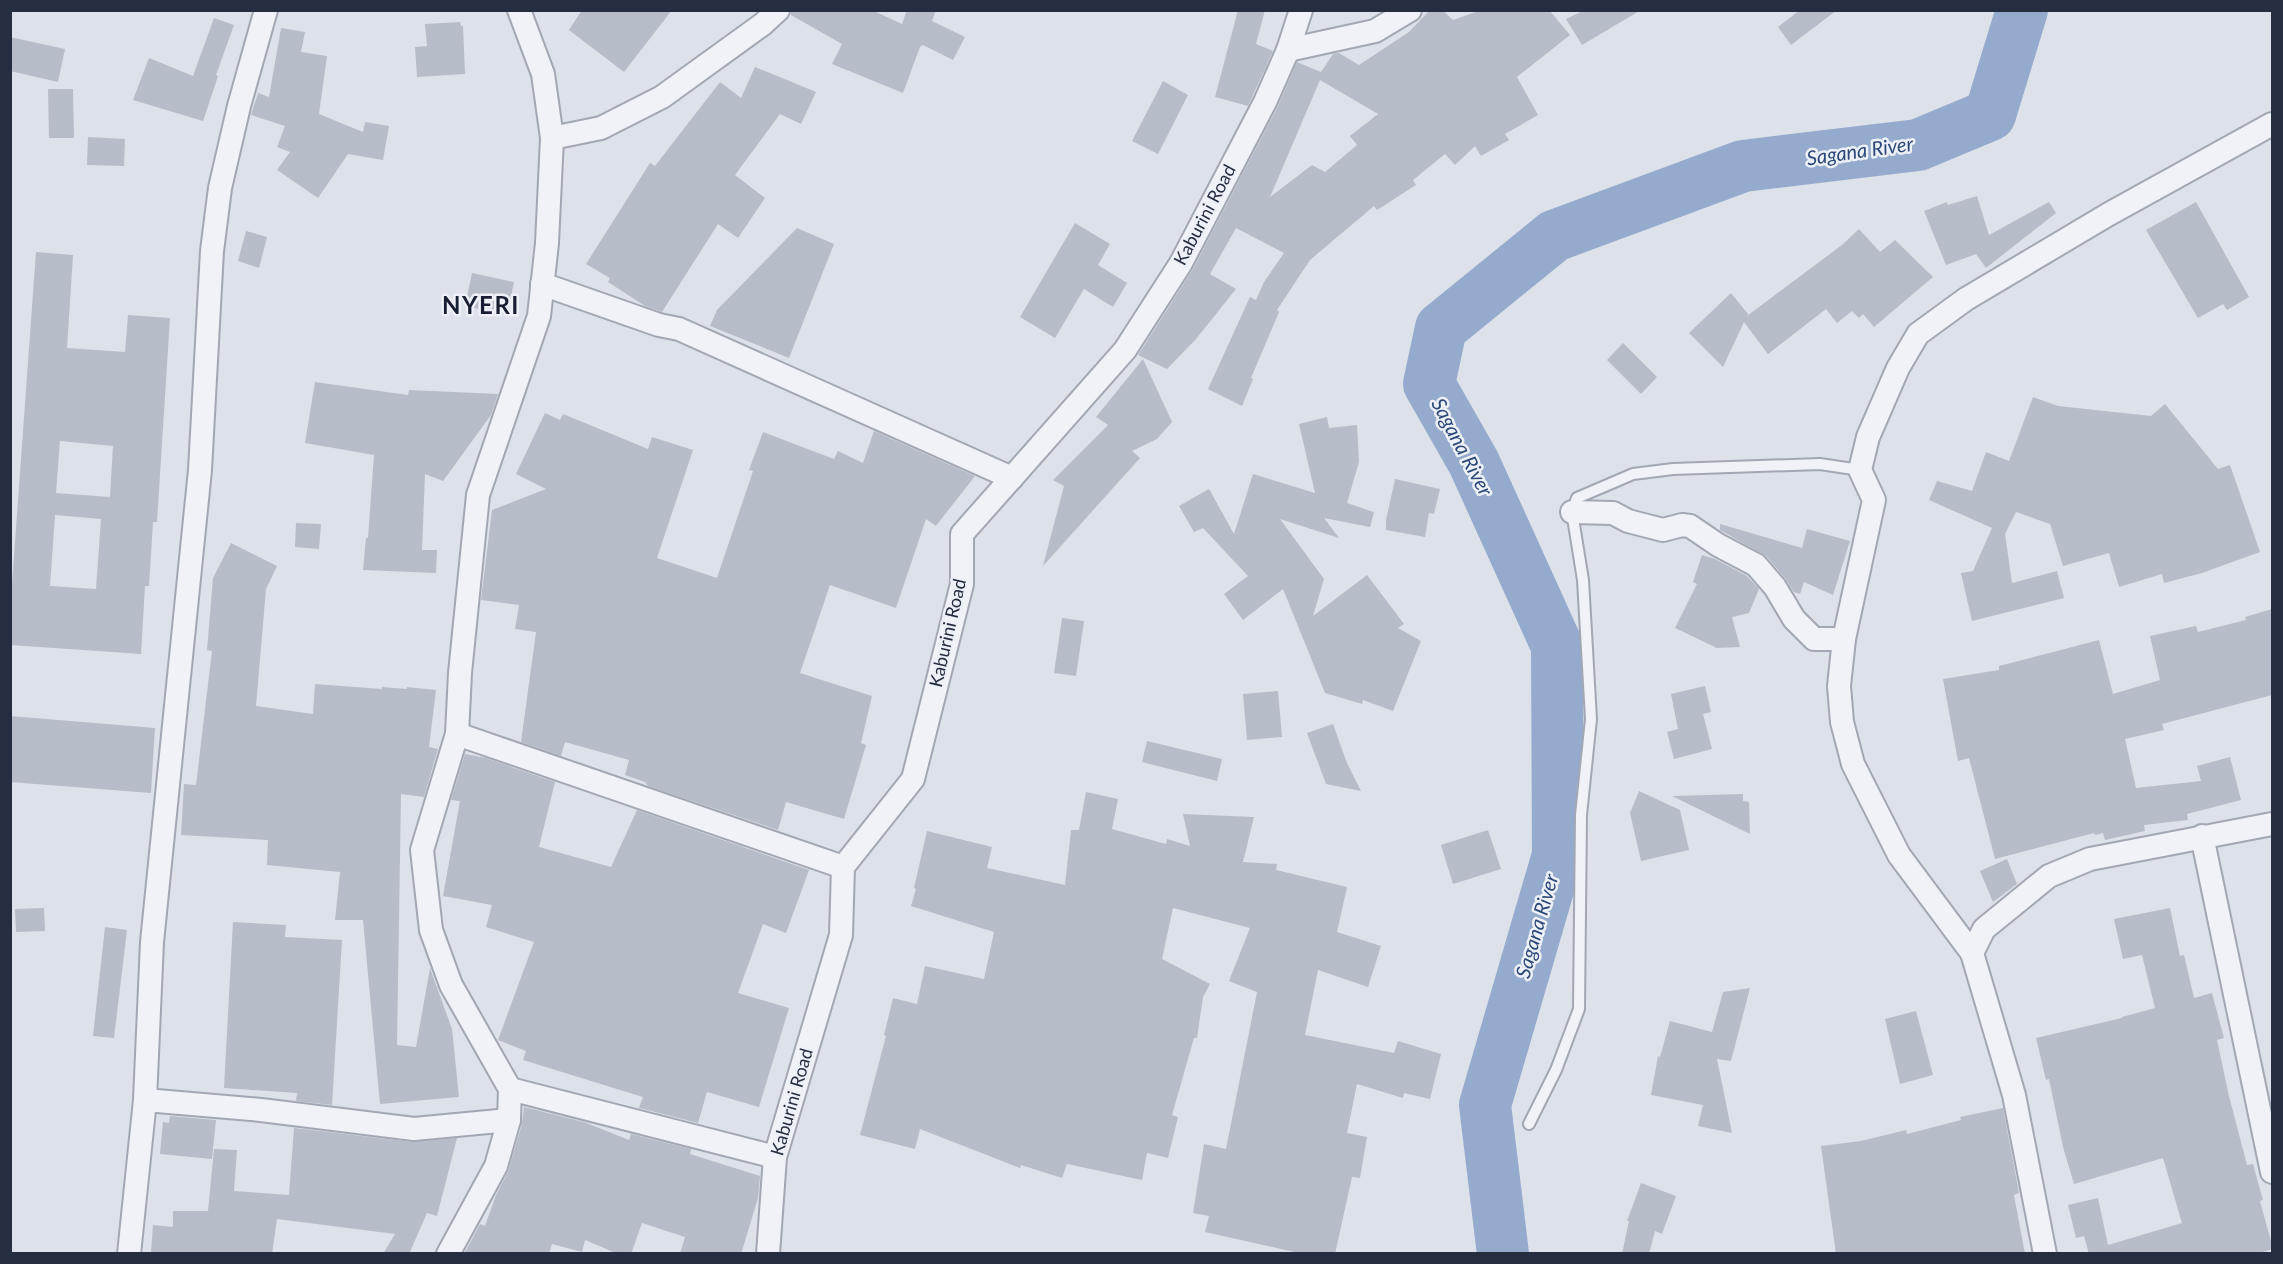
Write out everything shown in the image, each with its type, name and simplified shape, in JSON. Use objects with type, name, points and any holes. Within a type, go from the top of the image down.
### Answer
[{"type":"street","points":[[129,1254],[145,1100],[152,942],[200,470],[212,250],[223,177],[239,105],[266,10]]},
{"type":"street","points":[[448,1254],[496,1166],[509,1120],[510,1089],[452,985],[431,930],[422,850],[457,734],[460,673],[478,495],[538,316],[547,243],[552,138],[543,74],[519,10]]},
{"type":"street","points":[[552,138],[601,128],[662,97],[763,24],[778,10]]},
{"type":"street","name":"Kaburini Road","points":[[768,1254],[775,1157],[841,935],[843,867],[913,779],[962,584],[962,534],[1125,350],[1181,263],[1265,102],[1288,50],[1301,10]]},
{"type":"street","points":[[1288,50],[1375,31],[1410,10]]},
{"type":"street","points":[[2045,1254],[2014,1095],[1972,953],[1899,855],[1853,764],[1842,722],[1839,686],[1844,639],[1874,500],[1860,470],[1868,437],[1898,368],[1918,334],[1966,299],[2109,214],[2272,124]]},
{"type":"street","points":[[542,284],[659,325],[679,329],[1012,478]]},
{"type":"street","points":[[1572,512],[1613,513],[1628,521],[1663,530],[1682,525],[1689,526],[1718,545],[1756,565],[1775,587],[1794,619],[1814,639],[1844,639]]},
{"type":"street","points":[[457,734],[843,867]]},
{"type":"street","points":[[1972,953],[1984,929],[2049,876],[2090,859],[2272,824]]},
{"type":"street","points":[[2202,836],[2272,1172]]},
{"type":"street","points":[[510,1089],[775,1157]]},
{"type":"street","points":[[145,1100],[261,1110],[414,1129],[509,1120]]},
{"type":"lane","points":[[1529,1124],[1556,1070],[1579,1009],[1581,815],[1591,719],[1583,580],[1572,512],[1577,498],[1633,474],[1701,466],[1809,464],[1860,470]]},
{"type":"building","points":[[582,10],[672,10],[624,72],[569,30]]},
{"type":"building","points":[[791,10],[872,10],[902,24],[907,10],[936,10],[932,21],[965,37],[953,60],[923,45],[920,47],[903,93],[832,64],[842,44],[791,15]]},
{"type":"building","points":[[1238,10],[1265,10],[1256,44],[1273,51],[1248,106],[1215,97]]},
{"type":"building","points":[[1430,10],[1442,10],[1453,20],[1481,10],[1549,10],[1570,35],[1517,77],[1538,115],[1505,134],[1509,140],[1481,156],[1475,146],[1455,165],[1445,154],[1413,180],[1416,185],[1377,210],[1374,206],[1310,260],[1277,310],[1279,312],[1251,378],[1253,379],[1242,406],[1208,389],[1250,297],[1256,300],[1264,282],[1284,253],[1236,228],[1210,274],[1236,289],[1196,339],[1167,369],[1138,355],[1193,269],[1277,108],[1297,62],[1321,72],[1333,54],[1339,53],[1359,65],[1409,32]],"holes":[[[1320,80],[1378,114],[1350,136],[1357,145],[1325,172],[1312,165],[1270,197]]]},
{"type":"building","points":[[1585,10],[1641,10],[1582,45],[1566,19]]},
{"type":"building","points":[[1800,10],[1837,10],[1791,45],[1778,27]]},
{"type":"building","points":[[214,18],[234,25],[203,121],[133,100],[149,58],[193,76]]},
{"type":"building","points":[[460,22],[463,26],[465,74],[417,77],[415,47],[427,46],[425,24]]},
{"type":"building","points":[[281,28],[305,32],[301,52],[327,56],[319,114],[363,132],[365,122],[389,126],[383,160],[348,154],[318,198],[277,170],[290,152],[277,147],[285,126],[251,115],[258,93],[269,97]]},
{"type":"building","points":[[10,37],[65,49],[58,82],[10,71]]},
{"type":"building","points":[[755,67],[816,92],[801,124],[780,114],[735,175],[765,198],[738,238],[718,224],[662,312],[645,306],[608,282],[610,278],[586,264],[650,163],[655,166],[720,82],[741,98]]},
{"type":"building","points":[[1163,81],[1188,95],[1158,154],[1132,141]]},
{"type":"building","points":[[48,89],[73,89],[74,138],[49,138]]},
{"type":"building","points":[[88,137],[125,139],[124,166],[87,165]]},
{"type":"building","points":[[1977,196],[1989,235],[2049,202],[2056,213],[1986,268],[1976,254],[1946,265],[1924,211],[1947,202],[1948,205]]},
{"type":"building","points":[[2196,202],[2249,297],[2227,310],[2223,304],[2198,318],[2146,230]]},
{"type":"building","points":[[1075,223],[1110,244],[1098,265],[1127,283],[1113,307],[1084,289],[1055,338],[1020,317]]},
{"type":"building","points":[[797,228],[834,244],[789,358],[710,326],[717,310]]},
{"type":"building","points":[[1859,229],[1880,252],[1895,240],[1933,277],[1874,327],[1863,314],[1859,318],[1852,311],[1837,323],[1826,309],[1768,354],[1744,322],[1723,367],[1689,333],[1731,293],[1748,314],[1747,316],[1842,245]]},
{"type":"building","points":[[246,231],[267,237],[259,268],[238,261]]},
{"type":"building","points":[[36,252],[73,255],[67,348],[125,352],[128,315],[170,318],[157,522],[153,522],[149,586],[145,586],[141,654],[10,645],[10,583],[12,583]],"holes":[[[60,441],[113,446],[110,497],[56,493]],[[55,515],[101,519],[96,589],[50,586]]]},
{"type":"building","points":[[472,273],[514,282],[507,315],[465,306]]},
{"type":"building","points":[[1623,343],[1657,377],[1641,394],[1607,360]]},
{"type":"building","points":[[1143,359],[1172,422],[1157,439],[1132,451],[1140,458],[1043,566],[1064,486],[1053,480],[1108,425],[1096,417]]},
{"type":"building","points":[[315,382],[408,395],[409,390],[498,394],[491,415],[443,481],[425,474],[422,550],[437,550],[436,573],[363,570],[366,538],[368,538],[374,455],[305,443]]},
{"type":"building","points":[[2033,397],[2058,406],[2151,416],[2165,404],[2218,469],[2230,465],[2260,552],[2202,573],[2164,583],[2162,574],[2119,587],[2109,553],[2063,566],[2050,524],[2016,512],[2005,534],[2012,583],[2057,571],[2064,598],[1972,621],[1961,573],[1973,571],[1992,528],[1929,500],[1937,481],[1972,491],[1986,452],[2009,461]]},
{"type":"building","points":[[545,413],[560,420],[563,414],[648,449],[652,437],[693,450],[657,558],[717,578],[753,471],[749,470],[763,432],[834,459],[838,451],[863,463],[874,431],[975,476],[936,526],[926,519],[896,608],[830,585],[800,673],[872,696],[861,743],[866,745],[844,819],[786,802],[778,830],[648,786],[645,782],[625,775],[629,760],[565,742],[561,756],[521,742],[536,632],[515,629],[519,605],[481,600],[492,510],[546,489],[516,474]]},
{"type":"building","points":[[1327,417],[1329,428],[1357,425],[1359,462],[1347,503],[1374,512],[1370,527],[1324,518],[1339,538],[1280,519],[1324,579],[1313,616],[1367,575],[1404,624],[1398,628],[1421,641],[1393,711],[1363,700],[1362,704],[1325,693],[1283,589],[1243,620],[1224,594],[1248,576],[1203,528],[1194,532],[1179,506],[1209,489],[1234,534],[1253,474],[1315,493],[1299,424]]},
{"type":"building","points":[[1395,479],[1440,489],[1434,514],[1429,513],[1425,537],[1386,530]]},
{"type":"building","points":[[296,523],[321,524],[319,549],[295,547]]},
{"type":"building","points":[[1720,524],[1802,548],[1807,529],[1850,541],[1833,595],[1804,582],[1800,594],[1794,592],[1766,556],[1720,530]]},
{"type":"building","points":[[231,543],[277,566],[266,589],[256,706],[313,714],[315,684],[436,690],[429,747],[438,749],[424,797],[401,794],[397,1045],[416,1047],[430,968],[452,1029],[459,1097],[380,1104],[363,920],[335,920],[340,872],[267,865],[268,840],[181,835],[184,784],[196,785],[212,651],[207,650],[213,578]]},
{"type":"building","points":[[1702,555],[1715,559],[1747,576],[1759,589],[1749,613],[1732,617],[1740,647],[1717,648],[1675,628],[1697,584],[1693,582]]},
{"type":"building","points":[[2272,609],[2272,695],[2162,724],[2164,730],[2125,739],[2136,788],[2201,781],[2197,766],[2230,757],[2241,800],[2187,814],[2188,820],[2144,825],[2145,831],[2105,840],[2103,833],[2095,835],[2094,833],[1995,859],[1969,758],[1958,761],[1943,679],[1999,670],[1999,666],[2099,640],[2113,694],[2160,680],[2150,636],[2196,626],[2198,632],[2246,620],[2245,617]]},
{"type":"building","points":[[1062,618],[1084,621],[1076,676],[1054,673]]},
{"type":"building","points":[[1705,686],[1711,712],[1703,714],[1712,749],[1674,759],[1667,732],[1678,729],[1671,694]]},
{"type":"building","points":[[1278,691],[1282,737],[1247,740],[1243,694]]},
{"type":"building","points":[[10,716],[155,728],[151,793],[10,782]]},
{"type":"building","points":[[1333,724],[1347,763],[1361,791],[1326,784],[1307,733]]},
{"type":"building","points":[[1147,741],[1222,759],[1217,781],[1142,762]]},
{"type":"building","points":[[465,754],[486,758],[555,782],[539,847],[611,867],[637,810],[809,870],[786,933],[763,924],[738,993],[789,1008],[759,1107],[707,1092],[698,1123],[639,1108],[643,1097],[523,1060],[526,1051],[498,1040],[534,942],[486,927],[492,905],[443,896],[460,801],[451,800]]},
{"type":"building","points":[[1639,791],[1680,810],[1689,850],[1641,861],[1630,813]]},
{"type":"building","points":[[1086,792],[1118,799],[1112,829],[1166,844],[1167,839],[1190,846],[1183,814],[1254,817],[1243,862],[1277,864],[1276,870],[1347,887],[1337,932],[1381,946],[1368,987],[1318,970],[1305,1035],[1394,1053],[1398,1041],[1441,1054],[1430,1099],[1404,1093],[1403,1098],[1357,1084],[1347,1133],[1367,1137],[1360,1178],[1352,1177],[1335,1254],[1303,1254],[1205,1232],[1209,1216],[1193,1213],[1204,1144],[1226,1149],[1257,992],[1229,981],[1250,928],[1173,908],[1162,959],[1210,984],[1203,997],[1197,1038],[1194,1038],[1172,1115],[1178,1117],[1168,1158],[1147,1153],[1142,1180],[1067,1164],[1062,1178],[1021,1165],[1020,1168],[920,1129],[915,1149],[860,1135],[886,1036],[884,1035],[893,998],[917,1004],[925,966],[984,979],[994,932],[911,906],[927,831],[992,847],[987,868],[1065,885],[1071,830],[1079,830]]},
{"type":"building","points":[[1743,794],[1743,801],[1749,802],[1750,834],[1672,796]]},
{"type":"building","points":[[1488,830],[1501,869],[1453,884],[1441,845]]},
{"type":"building","points":[[2007,859],[2017,884],[1993,902],[1980,871]]},
{"type":"building","points":[[44,908],[45,931],[16,932],[15,909]]},
{"type":"building","points":[[2170,908],[2180,956],[2184,955],[2194,998],[2212,993],[2224,1038],[2217,1040],[2229,1096],[2247,1165],[2253,1164],[2272,1245],[2272,1249],[2258,1254],[2089,1254],[2084,1236],[2076,1238],[2068,1205],[2098,1198],[2108,1245],[2182,1223],[2163,1158],[2074,1184],[2063,1147],[2049,1079],[2046,1080],[2036,1038],[2155,1008],[2142,955],[2123,959],[2114,919]]},
{"type":"building","points":[[233,922],[286,925],[285,937],[342,940],[332,1105],[296,1101],[297,1093],[224,1088]]},
{"type":"building","points":[[105,927],[127,930],[114,1038],[93,1036]]},
{"type":"building","points":[[1750,988],[1731,1061],[1717,1059],[1732,1133],[1698,1126],[1703,1105],[1651,1095],[1658,1056],[1660,1057],[1670,1021],[1712,1032],[1723,992]]},
{"type":"building","points":[[1916,1011],[1933,1075],[1900,1084],[1885,1019]]},
{"type":"building","points":[[524,1107],[584,1122],[629,1140],[631,1134],[691,1149],[690,1154],[760,1176],[758,1198],[741,1254],[680,1254],[685,1237],[642,1223],[631,1254],[618,1254],[585,1240],[582,1252],[552,1244],[549,1254],[464,1254],[480,1224],[485,1226],[496,1195],[508,1172],[522,1124]]},
{"type":"building","points":[[2003,1108],[2019,1193],[2014,1195],[2025,1254],[1836,1254],[1821,1146],[1861,1141],[1906,1130],[1907,1134],[1961,1120],[1960,1117]]},
{"type":"building","points":[[170,1116],[216,1120],[212,1159],[160,1154],[163,1122],[169,1123]]},
{"type":"building","points":[[294,1128],[412,1142],[457,1138],[437,1216],[427,1213],[409,1254],[383,1254],[395,1234],[277,1219],[272,1254],[151,1252],[153,1225],[173,1227],[173,1211],[208,1211],[214,1149],[237,1150],[234,1191],[289,1195]]},
{"type":"building","points":[[1641,1183],[1676,1196],[1662,1234],[1655,1231],[1649,1254],[1622,1254],[1629,1221],[1627,1221]]},
{"type":"waterway","name":"Sagana River","points":[[1503,1254],[1485,1105],[1558,855],[1557,646],[1474,463],[1429,384],[1441,328],[1554,236],[1743,166],[1918,145],[1990,115],[2022,10]]},
{"type":"district","name":"NYERI","points":[[481,306]]}]
